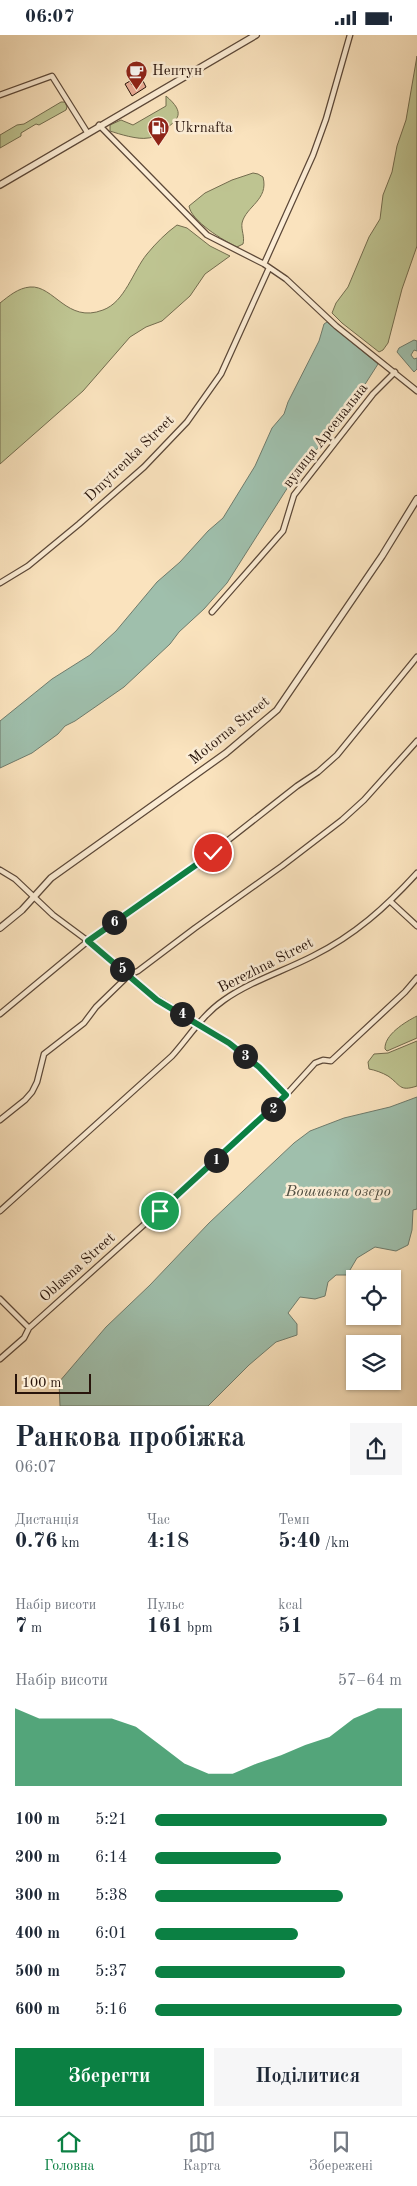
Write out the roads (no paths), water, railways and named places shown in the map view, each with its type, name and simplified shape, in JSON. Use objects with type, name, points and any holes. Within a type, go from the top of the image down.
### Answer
[{"type":"street","points":[[0,185],[256,35]]},
{"type":"street","points":[[264,264],[313,155],[326,119],[350,35]]},
{"type":"street","points":[[0,95],[52,76],[87,133]]},
{"type":"street","points":[[100,125],[206,235],[264,264],[286,279],[336,326],[417,391]]},
{"type":"street","name":"Dmytrenka Street","points":[[0,583],[28,566],[79,524],[144,467],[187,422],[221,374],[269,268]]},
{"type":"street","name":"вулиця Арсенальна","points":[[212,612],[283,531],[294,495],[372,394],[395,372]]},
{"type":"street","name":"Motorna Street","points":[[0,928],[22,910],[34,895],[67,865],[226,753],[277,711],[294,689],[382,556],[417,499]]},
{"type":"street","points":[[0,1014],[88,941],[213,853],[296,786],[318,772],[337,755],[417,657]]},
{"type":"street","points":[[0,1120],[25,1100],[35,1087],[44,1054],[84,1023],[96,1007],[129,975],[138,971],[282,866],[342,819],[364,799],[417,741]]},
{"type":"street","points":[[0,870],[15,879],[53,915],[88,941],[157,1000],[229,1043],[259,1067],[286,1095]]},
{"type":"street","name":"Berezhna Street","points":[[0,1211],[172,1056],[187,1039],[197,1023],[224,1000],[261,979],[313,957],[351,935],[391,902],[417,873]]},
{"type":"street","points":[[391,902],[417,926]]},
{"type":"street","name":"Oblasna Street","points":[[0,1359],[24,1339],[29,1327],[160,1211],[286,1095],[315,1063],[323,1060],[331,1061],[405,992],[417,978]]},
{"type":"street","points":[[0,1299],[29,1327]]},
{"type":"water","points":[[327,322],[378,364],[355,400],[343,411],[324,440],[288,487],[227,583],[204,609],[179,632],[170,644],[124,687],[65,726],[58,734],[32,753],[0,768],[0,721],[52,679],[90,655],[116,631],[157,582],[180,562],[208,531],[223,518],[255,466],[272,428],[284,414],[288,402],[319,341],[324,324]]},
{"type":"water","points":[[414,340],[417,341],[417,351],[414,350],[411,355],[414,359],[417,358],[417,369],[414,372],[397,352],[399,348]]},
{"type":"water","name":"Вошивка озеро","points":[[417,1097],[417,1209],[413,1210],[412,1230],[408,1245],[396,1251],[375,1247],[357,1258],[350,1270],[346,1270],[346,1275],[336,1275],[328,1282],[325,1296],[315,1299],[300,1297],[288,1313],[297,1324],[297,1335],[276,1342],[249,1365],[208,1406],[60,1406],[59,1382],[106,1327],[150,1285],[209,1223],[294,1143],[310,1131],[344,1118],[390,1107]]},
{"type":"place","name":"Нептун","points":[[136,90]]},
{"type":"place","name":"Ukrnafta","points":[[158,147]]}]
